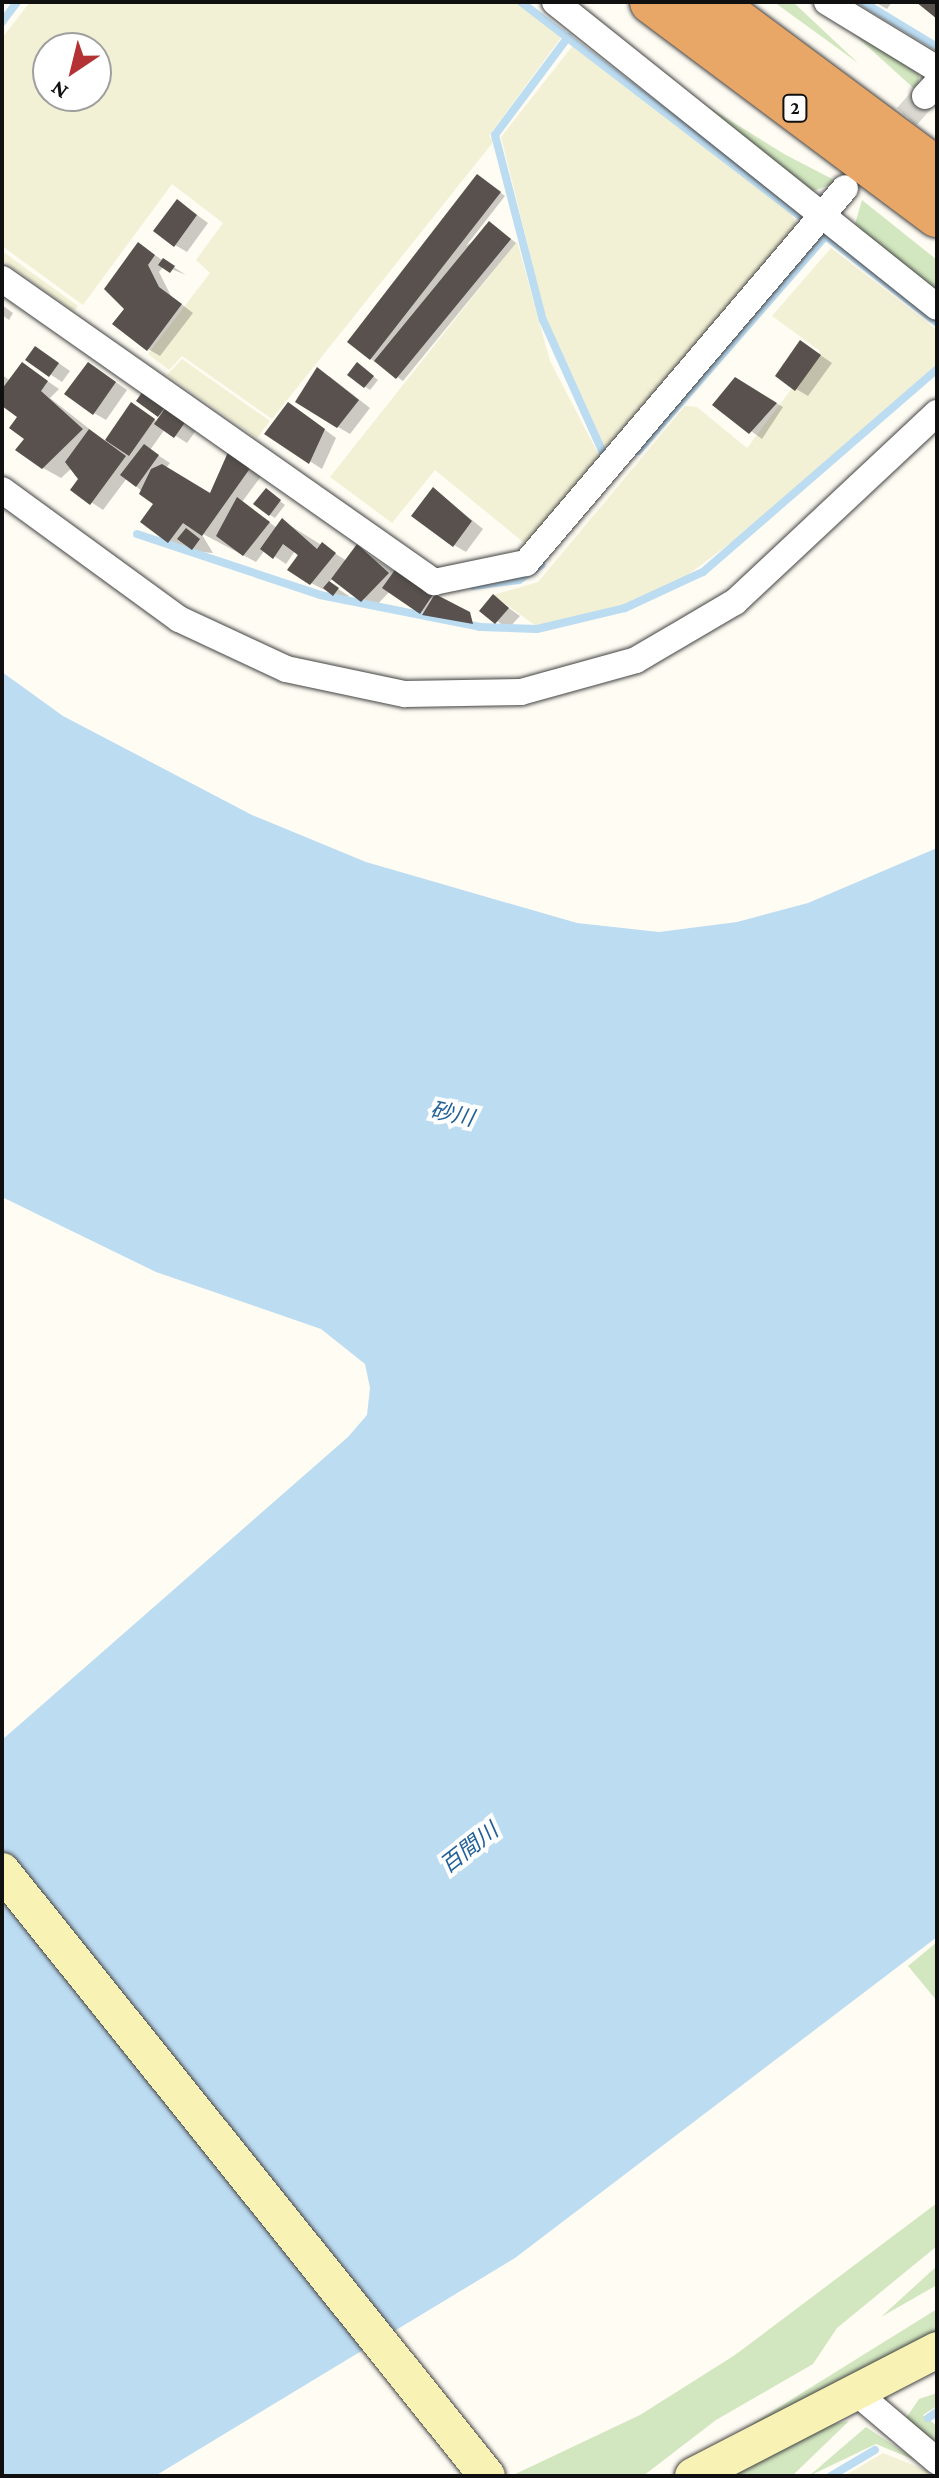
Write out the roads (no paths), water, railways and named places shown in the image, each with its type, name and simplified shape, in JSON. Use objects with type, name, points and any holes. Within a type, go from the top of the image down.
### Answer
[{"type":"highway","points":[[631,2],[800,111]]},
{"type":"highway","name":"2","points":[[652,2],[937,215]]},
{"type":"highway","name":"2","points":[[711,2],[937,170]]},
{"type":"street","points":[[555,2],[937,307]]},
{"type":"street","points":[[827,2],[937,69]]},
{"type":"street","points":[[2,279],[434,582],[526,563],[825,216],[845,188]]},
{"type":"street","points":[[2,490],[179,619],[286,669],[405,694],[521,692],[636,660],[722,611],[937,413]]},
{"type":"street","points":[[2,1871],[487,2476]]},
{"type":"street","points":[[693,2476],[858,2394],[937,2350]]},
{"type":"street","points":[[858,2394],[937,2461]]},
{"type":"water","points":[[2,672],[63,716],[252,815],[366,862],[577,923],[659,932],[737,922],[808,903],[937,848],[937,1937],[515,2258],[155,2476],[2,2476],[2,1740],[348,1437],[367,1415],[370,1388],[365,1364],[321,1329],[156,1272],[2,1197]]},
{"type":"waterway","points":[[2,22],[17,2]]},
{"type":"waterway","points":[[521,2],[806,221]]},
{"type":"waterway","points":[[863,2],[937,47]]},
{"type":"waterway","points":[[568,37],[495,135],[543,320],[605,457]]},
{"type":"waterway","points":[[822,233],[937,323]]},
{"type":"waterway","points":[[638,451],[828,233]]},
{"type":"waterway","points":[[137,534],[320,595],[480,627],[537,629],[625,608],[703,572],[937,369]]},
{"type":"waterway","points":[[473,586],[519,580],[541,565]]},
{"type":"waterway","points":[[928,2418],[937,2412]]},
{"type":"waterway","points":[[831,2476],[875,2450]]},
{"type":"tunnel","points":[[881,146],[925,96]]},
{"type":"water label","name":"砂川","points":[[452,1114]]},
{"type":"water label","name":"百間川","points":[[469,1848]]}]
